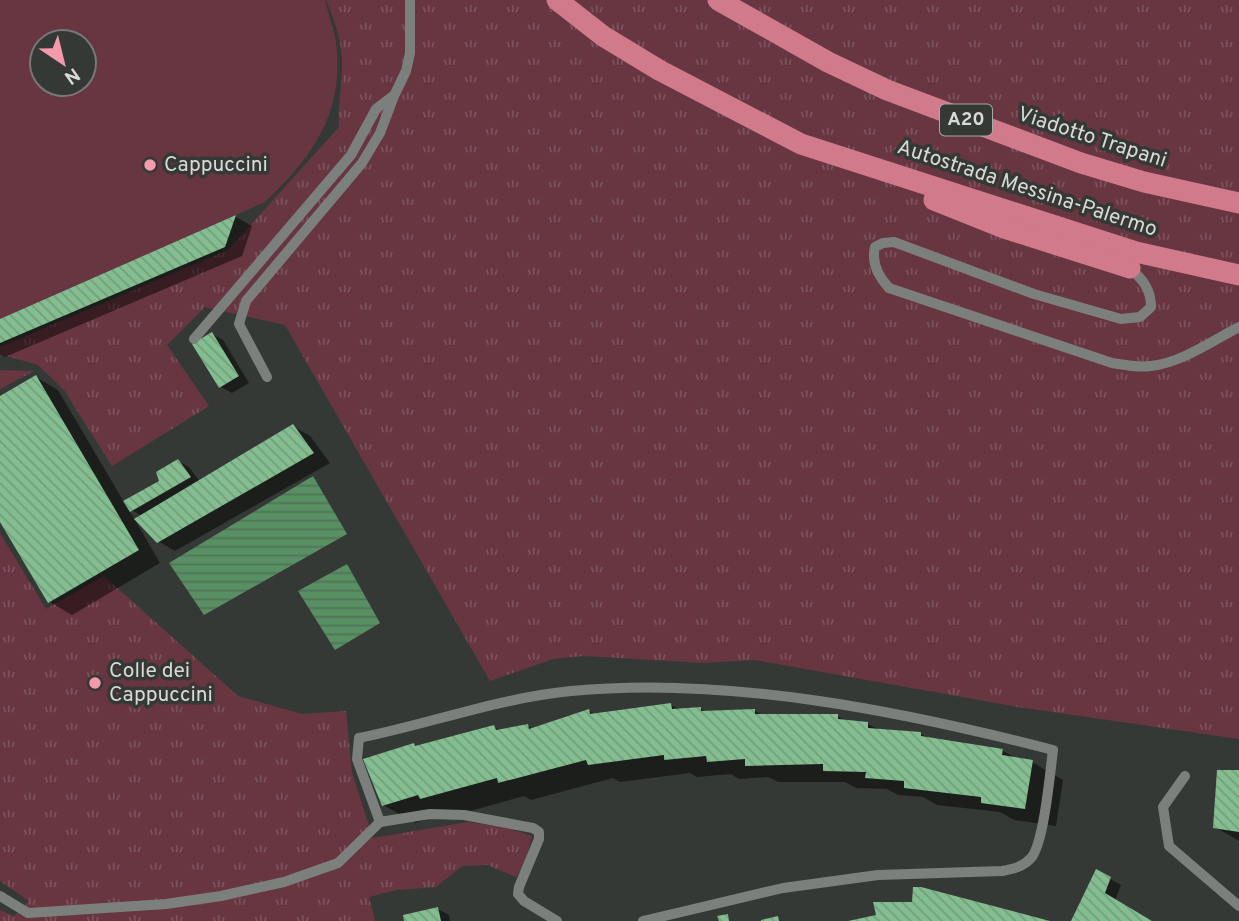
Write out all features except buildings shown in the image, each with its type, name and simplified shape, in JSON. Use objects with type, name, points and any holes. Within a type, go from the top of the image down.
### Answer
[{"type":"highway","name":"Autostrada Messina-Palermo","points":[[557,0],[603,36],[659,70],[802,144],[1136,252],[1239,275]]},
{"type":"highway","name":"Viadotto Trapani","points":[[718,0],[828,62],[887,90],[1081,163],[1144,182],[1234,202]]},
{"type":"highway","points":[[885,170],[912,190],[1004,228],[1130,268]]},
{"type":"lane","points":[[267,377],[239,324],[246,301],[362,163],[380,133],[410,53],[410,0]]},
{"type":"lane","points":[[194,339],[351,155],[376,109],[394,96]]},
{"type":"lane","points":[[1130,268],[1144,282],[1151,295],[1151,307],[1140,317],[1121,319],[1034,293],[894,242],[875,247],[873,257],[877,271],[889,288],[1112,363],[1136,367],[1154,366],[1189,353],[1239,327]]},
{"type":"lane","points":[[380,822],[357,759],[359,738],[569,691],[678,687],[772,696],[968,728],[1053,750],[1038,843],[1029,861],[1018,868],[1002,872],[878,875],[783,888],[643,921]]},
{"type":"lane","points":[[1185,776],[1163,807],[1169,846],[1239,906]]},
{"type":"lane","points":[[0,896],[28,913],[166,904],[221,896],[284,882],[338,863],[380,822],[430,814],[453,815],[533,828],[539,832],[539,839],[519,887],[519,894],[524,901],[557,921]]},
{"type":"green space","name":"Cappuccini","points":[[0,0],[325,0],[335,37],[338,67],[330,111],[311,150],[265,202],[0,319]]},
{"type":"green space","points":[[326,0],[1239,0],[1239,739],[1018,707],[755,660],[703,663],[584,656],[553,659],[490,681],[285,325],[205,307],[167,345],[209,406],[112,466],[64,390],[38,365],[0,354],[0,347],[228,250],[339,127],[341,49]]},
{"type":"green space","points":[[0,370],[34,371],[0,389]]},
{"type":"green space","points":[[0,533],[46,609],[104,576],[238,696],[302,714],[346,711],[352,773],[373,838],[468,822],[503,827],[532,836],[525,863],[516,877],[488,865],[462,866],[436,887],[397,890],[369,897],[375,921],[0,921],[0,910],[14,916],[29,901],[0,881]]},
{"type":"shaded area","points":[[313,476],[347,534],[204,615],[169,563]]},
{"type":"shaded area","points":[[347,564],[380,623],[335,650],[298,591]]},
{"type":"place","name":"Cappuccini","points":[[150,165]]},
{"type":"place","name":"Colle dei Cappuccini","points":[[95,683]]}]
